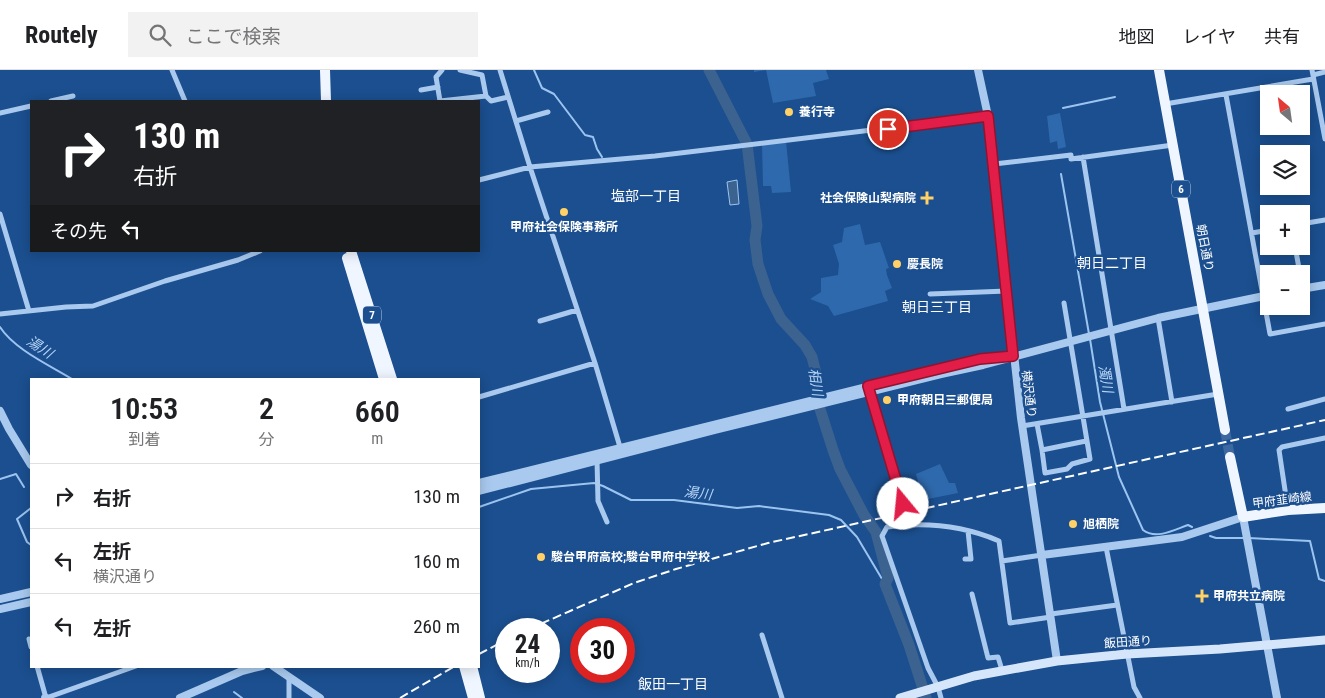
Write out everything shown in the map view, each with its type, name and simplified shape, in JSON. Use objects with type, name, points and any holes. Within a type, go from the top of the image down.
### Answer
[{"type":"main road","points":[[324,70],[326,100]]},
{"type":"main road","points":[[330,70],[332,100]]},
{"type":"main road","name":"朝日通り","points":[[1159,70],[1225,430]]},
{"type":"main road","name":"7","points":[[345,252],[384,378]]},
{"type":"main road","name":"7","points":[[352,252],[392,378]]},
{"type":"main road","points":[[1230,457],[1242,517]]},
{"type":"main road","name":"甲府韮崎線","points":[[1242,517],[1288,510],[1325,508]]},
{"type":"main road","name":"飯田通り","points":[[900,698],[974,676],[1057,661],[1127,654],[1220,649],[1325,640]]},
{"type":"main road","points":[[465,668],[473,698]]},
{"type":"main road","points":[[472,668],[480,698]]},
{"type":"street","points":[[172,70],[185,100]]},
{"type":"street","points":[[440,100],[436,77],[442,70]]},
{"type":"street","points":[[460,70],[482,75],[486,96],[490,101],[508,97]]},
{"type":"street","points":[[500,70],[595,363],[620,447]]},
{"type":"street","name":"横沢通り","points":[[978,70],[988,116],[1013,356],[1057,661]]},
{"type":"street","points":[[1165,104],[1226,95],[1325,72]]},
{"type":"street","points":[[1313,75],[1325,139]]},
{"type":"street","points":[[421,90],[438,87]]},
{"type":"street","points":[[1226,95],[1260,268]]},
{"type":"street","points":[[55,100],[73,96]]},
{"type":"street","points":[[470,100],[486,96]]},
{"type":"street","points":[[0,113],[30,106]]},
{"type":"street","points":[[516,120],[548,112]]},
{"type":"street","points":[[480,180],[530,167],[740,147],[988,116]]},
{"type":"street","points":[[994,164],[1071,155],[1072,159],[1173,145]]},
{"type":"street","points":[[1083,157],[1124,409]]},
{"type":"street","points":[[0,214],[29,311]]},
{"type":"street","points":[[1310,222],[1325,220]]},
{"type":"street","points":[[1252,233],[1260,232]]},
{"type":"street","points":[[0,314],[93,306],[156,284],[238,260],[258,252]]},
{"type":"street","points":[[1310,288],[1325,285]]},
{"type":"street","points":[[930,294],[1007,291]]},
{"type":"street","points":[[480,483],[620,447],[869,389],[982,365],[1158,318],[1260,296]]},
{"type":"street","points":[[1037,424],[1045,473],[1067,469],[1072,464],[1090,459],[1072,340],[1064,302]]},
{"type":"street","points":[[540,321],[577,310]]},
{"type":"street","points":[[1268,315],[1270,334],[1325,324]]},
{"type":"street","points":[[1158,318],[1172,402]]},
{"type":"street","points":[[480,397],[595,363]]},
{"type":"street","points":[[869,389],[903,504]]},
{"type":"street","points":[[1022,426],[1218,394]]},
{"type":"street","points":[[1288,409],[1325,399]]},
{"type":"street","points":[[480,491],[810,403]]},
{"type":"street","points":[[0,411],[30,463]]},
{"type":"street","points":[[1288,510],[1279,450],[1282,447],[1325,438]]},
{"type":"street","points":[[1042,450],[1086,441]]},
{"type":"street","points":[[597,460],[598,501],[607,522]]},
{"type":"street","points":[[1002,561],[1182,537],[1242,517],[1277,698]]},
{"type":"street","points":[[941,698],[928,668],[882,536],[887,527],[931,525],[959,528],[999,541],[1010,623],[1117,605]]},
{"type":"street","points":[[965,560],[971,558],[968,531]]},
{"type":"street","points":[[1106,547],[1134,687],[1140,698]]},
{"type":"street","points":[[0,599],[30,592]]},
{"type":"street","points":[[972,594],[988,658],[998,657],[1002,670]]},
{"type":"street","points":[[0,608],[30,602]]},
{"type":"street","points":[[762,635],[782,698]]},
{"type":"street","points":[[29,639],[30,643]]},
{"type":"street","points":[[38,668],[46,698],[130,668]]},
{"type":"street","points":[[276,668],[320,698]]},
{"type":"street","points":[[180,698],[244,669]]},
{"type":"street","points":[[289,676],[289,698]]},
{"type":"shaded area","points":[[766,70],[826,70],[829,79],[813,83],[816,96],[773,103]]},
{"type":"shaded area","points":[[1060,113],[1066,147],[1058,149],[1057,141],[1050,143],[1047,116]]},
{"type":"shaded area","points":[[786,141],[791,192],[772,193],[771,186],[763,186],[762,144]]},
{"type":"shaded area","points":[[737,180],[739,204],[730,205],[727,182]]},
{"type":"shaded area","points":[[860,224],[865,245],[880,242],[889,268],[886,269],[892,288],[885,291],[888,301],[834,316],[828,306],[810,299],[821,292],[821,278],[838,275],[839,264],[833,245],[842,242],[844,228]]},
{"type":"shaded area","points":[[940,464],[949,483],[955,483],[958,493],[923,500],[916,474]]},
{"type":"waterway","points":[[534,70],[542,88],[554,94],[585,135],[593,137],[602,157]]},
{"type":"waterway","name":"相川","points":[[709,70],[747,144],[757,226],[755,240],[758,264],[768,294],[781,319],[805,345],[812,357],[818,381],[820,409],[833,450],[840,469],[864,515],[876,532],[888,578],[885,584],[909,645],[926,698]]},
{"type":"waterway","points":[[1063,108],[1115,97]]},
{"type":"waterway","name":"濁川","points":[[1061,174],[1089,334]]},
{"type":"waterway","name":"湯川","points":[[0,327],[6,335],[23,349],[70,378]]},
{"type":"waterway","name":"濁川","points":[[1090,339],[1100,402],[1119,477],[1143,530],[1148,533],[1159,534],[1188,525],[1192,527]]},
{"type":"waterway","points":[[0,479],[16,474],[24,487]]},
{"type":"waterway","name":"湯川","points":[[480,507],[531,489],[594,483],[631,500],[674,500],[737,508],[759,506],[829,515],[841,520],[857,537],[885,584]]},
{"type":"waterway","points":[[30,509],[17,519],[27,542],[30,544]]},
{"type":"waterway","name":"濁川","points":[[1210,536],[1216,538],[1244,538]]},
{"type":"waterway","name":"濁川","points":[[1249,538],[1310,541],[1319,579],[1325,581]]},
{"type":"waterway","points":[[234,692],[242,698]]},
{"type":"tunnel","points":[[1225,430],[1230,457]]},
{"type":"railway","points":[[554,618],[634,583],[768,543],[1325,420]]},
{"type":"railway","points":[[480,653],[495,646]]},
{"type":"railway","points":[[400,698],[452,668]]},
{"type":"place","name":"養行寺","points":[[789,112]]},
{"type":"place","name":"社会保険山梨病院","points":[[927,198]]},
{"type":"place","name":"甲府社会保険事務所","points":[[564,212]]},
{"type":"place","name":"慶長院","points":[[897,264]]},
{"type":"place","name":"甲府朝日三郵便局","points":[[887,400]]},
{"type":"place","name":"旭栖院","points":[[1073,524]]},
{"type":"place","name":"駿台甲府高校;駿台甲府中学校","points":[[541,557]]},
{"type":"place","name":"甲府共立病院","points":[[1202,596]]},
{"type":"district","name":"塩部一丁目","points":[[646,196]]},
{"type":"district","name":"朝日二丁目","points":[[1112,263]]},
{"type":"district","name":"朝日三丁目","points":[[937,307]]},
{"type":"district","name":"飯田一丁目","points":[[673,684]]},
{"type":"route","points":[[888,129],[988,116],[1013,356],[980,359],[868,386],[903,504]]}]
